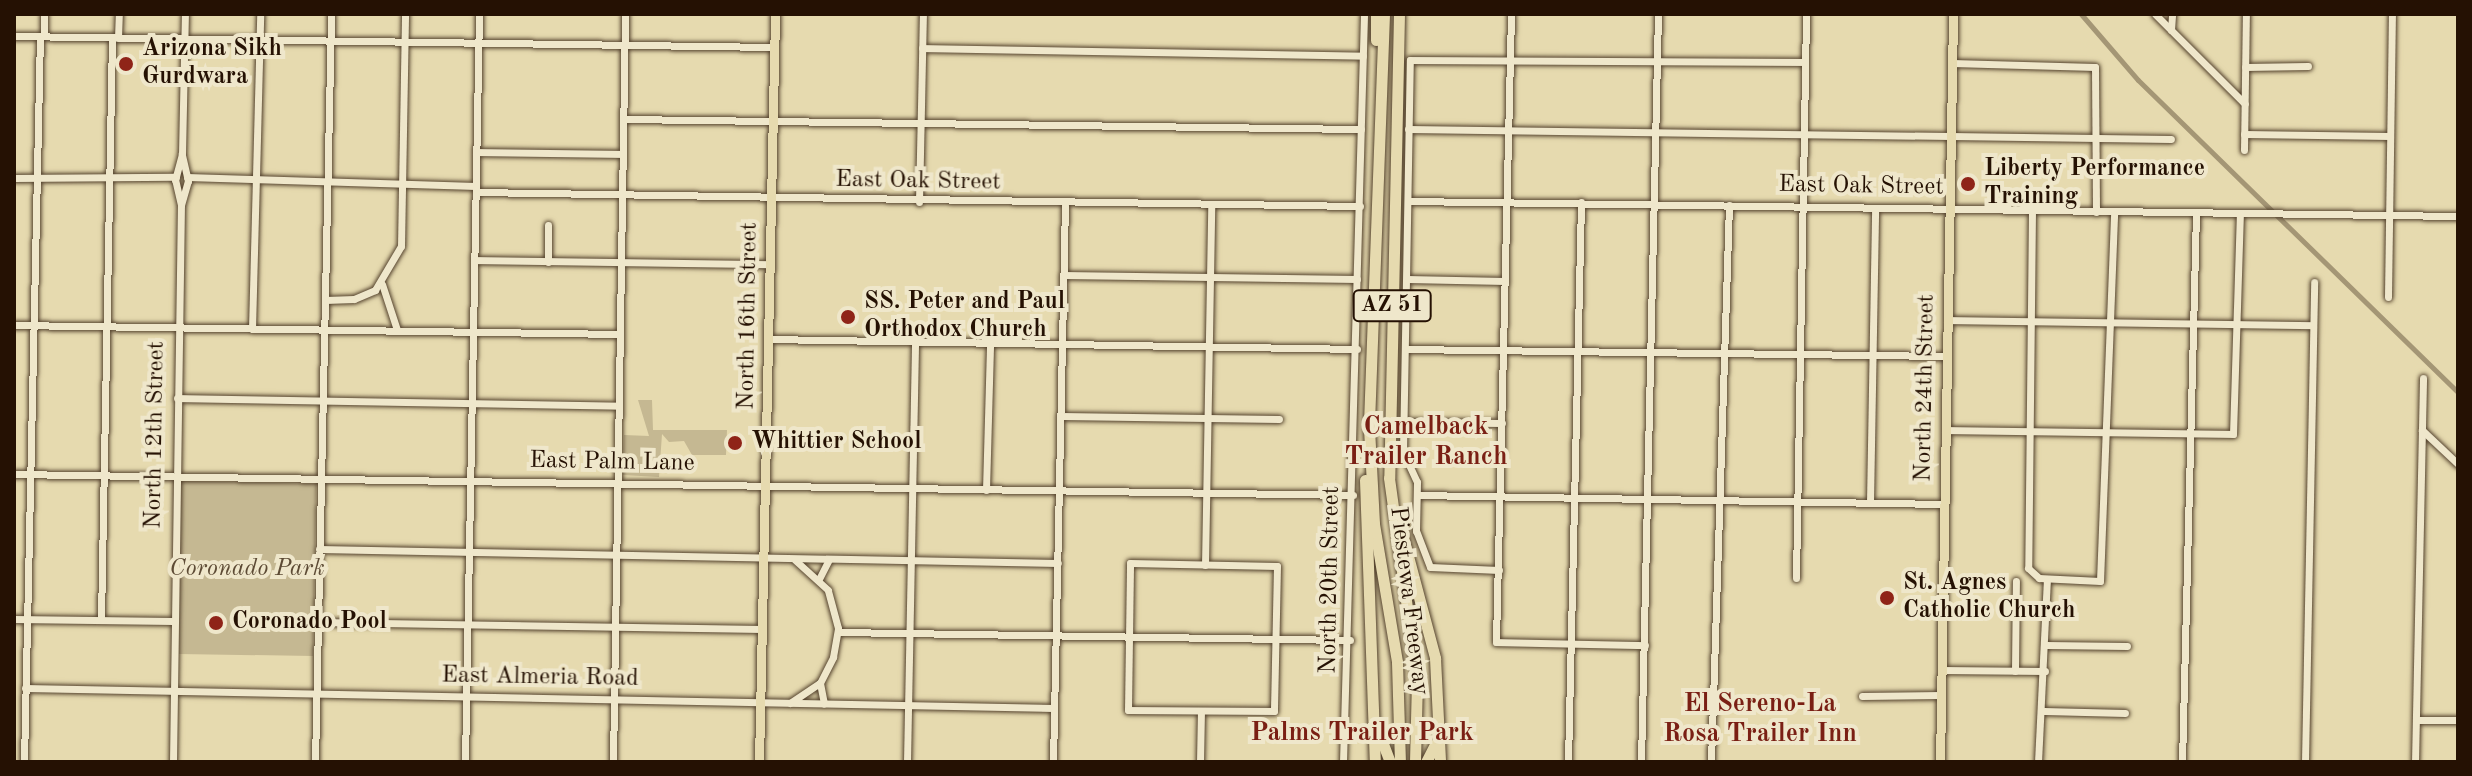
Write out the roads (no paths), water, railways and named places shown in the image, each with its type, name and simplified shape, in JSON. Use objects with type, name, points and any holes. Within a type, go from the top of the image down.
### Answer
[{"type":"highway","points":[[1376,14],[1378,133]]},
{"type":"highway","name":"Piestewa Freeway","points":[[1384,14],[1369,428],[1374,524],[1397,662],[1400,762]]},
{"type":"highway","name":"Piestewa Freeway","points":[[1399,14],[1402,131],[1389,478],[1417,680],[1415,762]]},
{"type":"highway","points":[[1402,131],[1407,14]]},
{"type":"highway","points":[[1369,428],[1364,525],[1375,762]]},
{"type":"highway","points":[[1389,478],[1435,658],[1440,762]]},
{"type":"highway","points":[[1371,696],[1390,762]]},
{"type":"highway","points":[[1426,762],[1438,732]]},
{"type":"main road","name":"North 16th Street","points":[[759,762],[775,14]]},
{"type":"main road","name":"North 24th Street","points":[[1940,762],[1953,14]]},
{"type":"street","points":[[24,762],[32,325],[44,14]]},
{"type":"street","points":[[101,620],[110,179],[115,38],[119,14]]},
{"type":"street","name":"North 12th Street","points":[[173,762],[185,14]]},
{"type":"street","points":[[252,329],[260,14]]},
{"type":"street","points":[[315,762],[331,14]]},
{"type":"street","points":[[325,300],[354,299],[382,284],[401,246],[405,14]]},
{"type":"street","points":[[465,762],[479,14]]},
{"type":"street","points":[[613,762],[619,555],[617,483],[625,14]]},
{"type":"street","points":[[919,202],[923,14]]},
{"type":"street","name":"North 20th Street","points":[[1343,762],[1350,640],[1364,14]]},
{"type":"street","points":[[1511,14],[1496,642],[1645,645]]},
{"type":"street","points":[[1641,762],[1658,14]]},
{"type":"street","points":[[1796,578],[1806,14]]},
{"type":"street","points":[[2155,14],[2245,104]]},
{"type":"street","points":[[2171,30],[2172,14]]},
{"type":"street","points":[[2244,150],[2246,14]]},
{"type":"street","points":[[2388,297],[2392,14]]},
{"type":"street","points":[[14,36],[774,47]]},
{"type":"street","points":[[922,48],[1363,56]]},
{"type":"street","points":[[1499,570],[1430,567],[1416,531],[1417,495],[1403,452],[1408,201],[1402,131],[1413,57],[1805,62]]},
{"type":"street","points":[[1952,63],[2095,67],[2098,138],[2096,212]]},
{"type":"street","points":[[2245,67],[2308,66]]},
{"type":"street","points":[[624,119],[1361,129]]},
{"type":"street","points":[[1402,131],[2171,139]]},
{"type":"street","points":[[2244,134],[2390,136]]},
{"type":"street","points":[[476,152],[623,154]]},
{"type":"street","name":"East Oak Street","points":[[14,178],[402,184],[771,199],[1065,205],[1360,206]]},
{"type":"street","name":"East Oak Street","points":[[1408,201],[2458,216]]},
{"type":"street","points":[[1568,762],[1581,202]]},
{"type":"street","points":[[1053,762],[1065,205]]},
{"type":"street","points":[[1711,762],[1729,205]]},
{"type":"street","points":[[1205,565],[1211,206]]},
{"type":"street","points":[[1870,503],[1875,209]]},
{"type":"street","points":[[2032,211],[2028,432],[2030,574],[2047,579],[2100,581],[2103,463],[2110,433],[2114,212]]},
{"type":"street","points":[[2182,762],[2196,213]]},
{"type":"street","points":[[1945,430],[2233,434],[2240,214]]},
{"type":"street","points":[[548,225],[548,262]]},
{"type":"street","points":[[474,260],[769,264]]},
{"type":"street","points":[[1063,275],[1357,279]]},
{"type":"street","points":[[1407,279],[1505,281]]},
{"type":"street","points":[[2305,762],[2314,282]]},
{"type":"street","points":[[382,284],[397,330]]},
{"type":"street","points":[[1947,320],[2313,325]]},
{"type":"street","points":[[14,325],[619,334]]},
{"type":"street","points":[[768,339],[1357,349]]},
{"type":"street","points":[[907,762],[915,341]]},
{"type":"street","points":[[986,490],[990,343]]},
{"type":"street","points":[[1405,349],[1946,356]]},
{"type":"street","points":[[2415,762],[2423,378]]},
{"type":"street","points":[[177,398],[619,406]]},
{"type":"street","points":[[1061,416],[1279,419]]},
{"type":"street","points":[[1403,422],[1502,423]]},
{"type":"street","points":[[2422,429],[2458,464]]},
{"type":"street","name":"East Palm Lane","points":[[14,474],[1353,495]]},
{"type":"street","points":[[1417,495],[1943,504]]},
{"type":"street","points":[[319,549],[1058,563]]},
{"type":"street","points":[[793,559],[819,579],[832,599],[838,632],[820,683],[824,704]]},
{"type":"street","points":[[819,579],[829,559]]},
{"type":"street","points":[[1130,563],[1205,565],[1277,566],[1274,711],[1128,710],[1130,563]]},
{"type":"street","points":[[2038,762],[2044,711],[2047,579]]},
{"type":"street","points":[[2015,671],[2016,581]]},
{"type":"street","points":[[14,619],[173,621]]},
{"type":"street","points":[[318,622],[762,629]]},
{"type":"street","points":[[838,632],[1350,640]]},
{"type":"street","points":[[2046,645],[2127,646]]},
{"type":"street","points":[[1941,670],[2045,671]]},
{"type":"street","points":[[790,704],[820,683]]},
{"type":"street","name":"East Almeria Road","points":[[25,688],[1054,708]]},
{"type":"street","points":[[1862,696],[1941,695]]},
{"type":"street","points":[[1200,762],[1201,711]]},
{"type":"street","points":[[2044,711],[2125,713]]},
{"type":"street","points":[[2416,720],[2458,720]]},
{"type":"waterway","points":[[2081,14],[2138,80],[2458,392]]},
{"type":"place","name":"Arizona Sikh Gurdwara","points":[[126,64]]},
{"type":"place","name":"Liberty Performance Training","points":[[1968,184]]},
{"type":"place","name":"SS. Peter and Paul Orthodox Church","points":[[848,317]]},
{"type":"place","name":"Whittier School","points":[[735,443]]},
{"type":"place","name":"St. Agnes Catholic Church","points":[[1887,598]]},
{"type":"place","name":"Coronado Pool","points":[[216,623]]},
{"type":"district","name":"Camelback Trailer Ranch","points":[[1426,443]]},
{"type":"district","name":"El Sereno-La Rosa Trailer Inn","points":[[1760,720]]},
{"type":"district","name":"Palms Trailer Park","points":[[1362,734]]},
{"type":"park label","name":"Coronado Park","points":[[247,570]]}]
